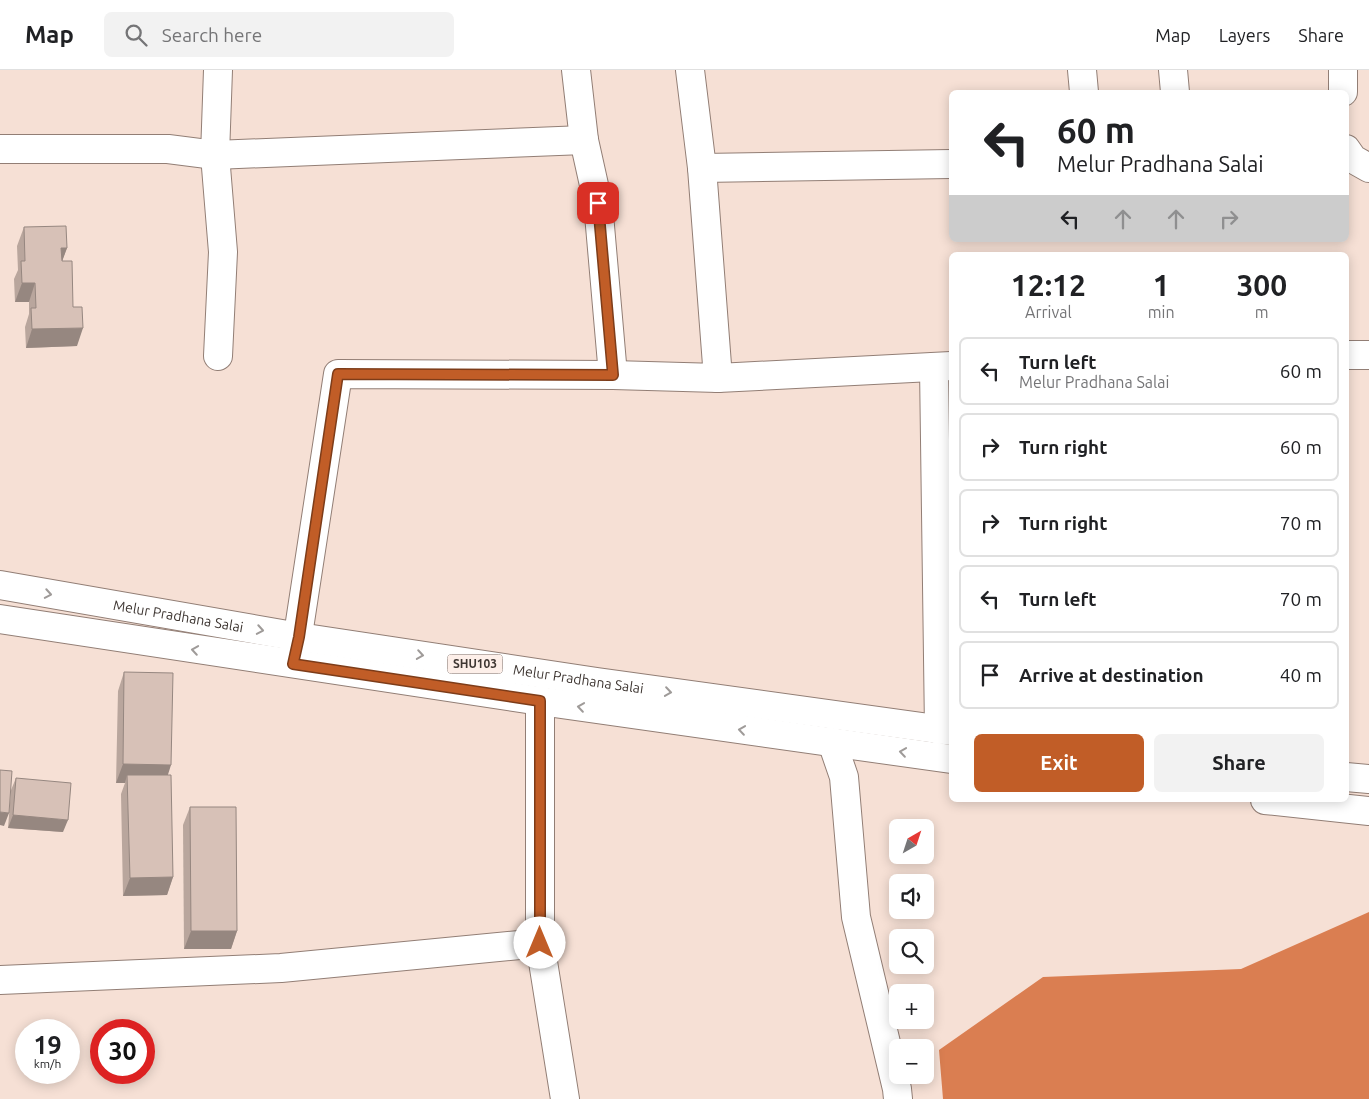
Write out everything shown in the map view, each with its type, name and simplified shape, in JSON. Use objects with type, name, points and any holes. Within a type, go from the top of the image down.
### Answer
[{"type":"street","points":[[218,70],[215,155],[223,252],[218,356]]},
{"type":"street","points":[[576,70],[584,140],[598,203],[613,375]]},
{"type":"street","points":[[690,70],[702,168],[718,378]]},
{"type":"street","points":[[1082,70],[1084,90]]},
{"type":"street","points":[[1173,70],[1175,90]]},
{"type":"street","points":[[1343,70],[1343,90]]},
{"type":"street","points":[[0,149],[168,149],[215,155],[584,140]]},
{"type":"street","points":[[1349,154],[1352,159],[1369,168]]},
{"type":"street","points":[[702,168],[949,164]]},
{"type":"street","points":[[1349,355],[1369,355]]},
{"type":"street","points":[[293,664],[299,637],[338,374],[613,375],[718,378],[943,366],[945,730]]},
{"type":"street","name":"Melur Pradhana Salai","points":[[0,585],[299,637],[597,682],[945,730]]},
{"type":"street","name":"Melur Pradhana Salai","points":[[0,620],[540,701],[949,759]]},
{"type":"street","points":[[540,701],[540,943],[565,1099]]},
{"type":"street","points":[[832,742],[844,777],[856,917],[898,1088],[898,1099]]},
{"type":"street","points":[[1349,777],[1369,779]]},
{"type":"street","points":[[1284,802],[1369,811]]},
{"type":"street","points":[[0,980],[281,968],[540,943]]},
{"type":"shaded area","points":[[1369,912],[1369,1099],[943,1099],[939,1050],[1043,977],[1241,969]]},
{"type":"building","points":[[66,226],[67,248],[61,248],[62,261],[72,261],[73,307],[82,307],[83,328],[32,329],[31,308],[36,308],[35,283],[22,283],[21,261],[25,261],[24,227]]},
{"type":"building","points":[[124,672],[173,673],[171,765],[123,764]]},
{"type":"building","points":[[0,770],[12,771],[9,813],[0,812]]},
{"type":"building","points":[[127,775],[171,775],[173,877],[130,878]]},
{"type":"building","points":[[16,778],[71,783],[68,820],[13,815]]},
{"type":"building","points":[[190,807],[236,807],[237,931],[191,931]]},
{"type":"route","points":[[540,943],[540,701],[293,664],[299,637],[338,374],[613,375],[598,203]]}]
